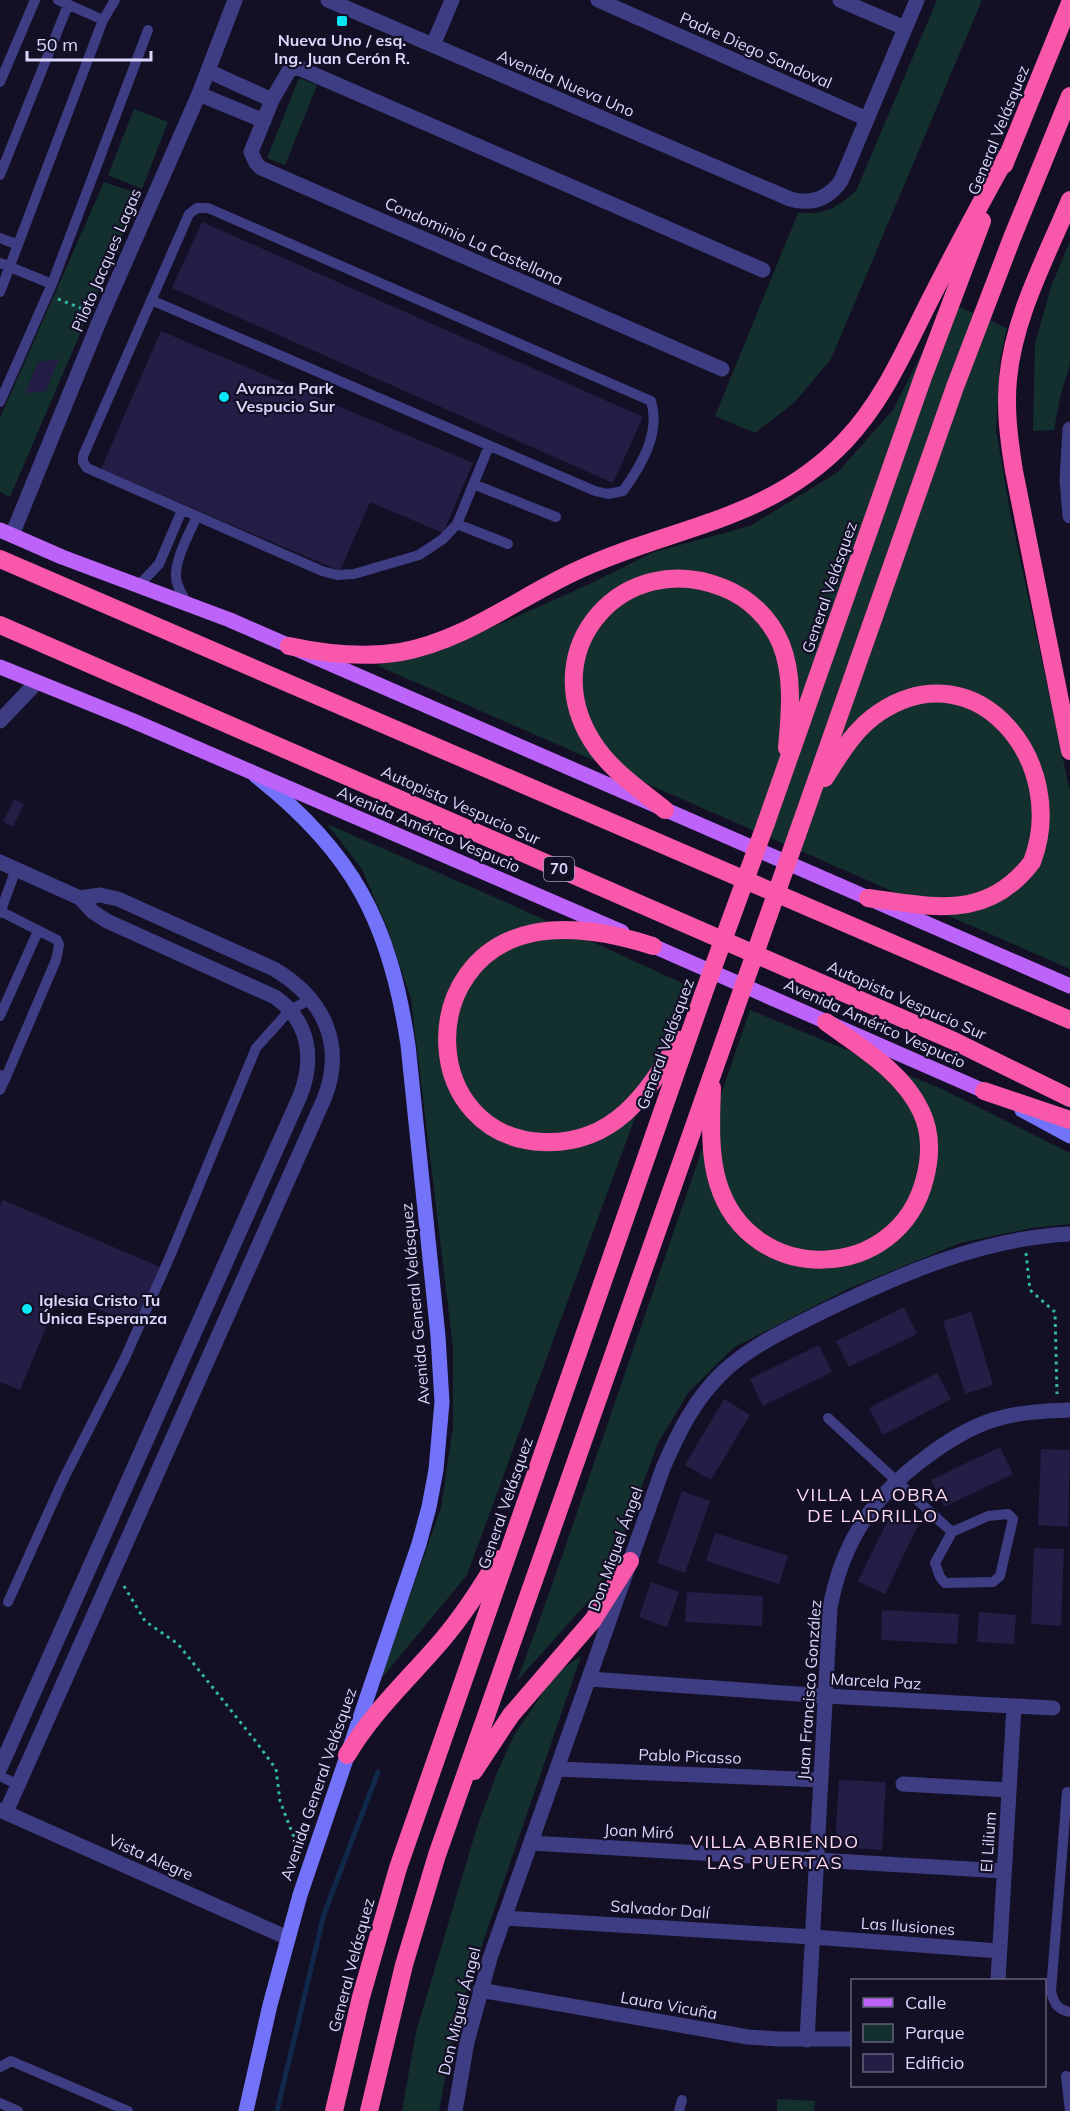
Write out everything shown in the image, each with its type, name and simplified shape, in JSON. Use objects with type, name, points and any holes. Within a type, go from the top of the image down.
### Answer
[{"type":"highway","name":"General Velásquez","points":[[334,2111],[361,1997],[398,1868],[923,377],[1008,154],[1070,3]]},
{"type":"highway","points":[[369,2111],[404,1965],[454,1807],[955,387],[1070,96]]},
{"type":"highway","points":[[289,646],[325,653],[354,655],[418,648],[463,632],[546,586],[594,563],[738,513],[796,482],[844,442],[883,391],[1008,154]]},
{"type":"highway","points":[[1070,200],[1017,332],[1008,378],[1007,422],[1014,471],[1070,751]]},
{"type":"highway","points":[[0,559],[1070,1020]]},
{"type":"highway","points":[[665,810],[617,771],[599,751],[585,727],[575,692],[574,670],[587,628],[604,607],[638,586],[679,578],[707,582],[744,598],[765,618],[780,644],[788,674],[789,705],[785,771]]},
{"type":"highway","name":"Autopista Vespucio Sur","points":[[0,625],[954,1041],[1070,1098]]},
{"type":"highway","points":[[809,802],[857,732],[880,712],[907,699],[944,694],[980,701],[1005,713],[1036,745],[1048,771],[1052,798],[1051,811],[1048,827],[1036,856],[1016,880],[992,896],[957,905],[920,905],[868,898]]},
{"type":"highway","points":[[653,946],[606,934],[582,931],[544,931],[504,943],[479,961],[457,993],[446,1030],[450,1068],[461,1093],[472,1109],[497,1129],[526,1140],[563,1143],[600,1132],[621,1118],[649,1086],[676,1046],[703,997]]},
{"type":"highway","points":[[712,1071],[711,1126],[715,1170],[727,1207],[738,1221],[768,1246],[796,1257],[827,1260],[843,1258],[871,1249],[892,1234],[919,1197],[929,1156],[928,1133],[918,1105],[898,1078],[887,1067],[826,1022]]},
{"type":"highway","points":[[984,1091],[1070,1120]]},
{"type":"highway","points":[[347,1755],[381,1706],[454,1625],[488,1576],[520,1521]]},
{"type":"highway","points":[[454,1807],[481,1760],[512,1715],[582,1634],[630,1561]]},
{"type":"main road","points":[[6,533],[62,557],[187,603],[289,646],[1070,986]]},
{"type":"main road","name":"Avenida Américo Vespucio","points":[[0,667],[249,771],[984,1091],[1070,1136]]},
{"type":"main road","name":"Avenida General Velásquez","points":[[246,2111],[267,2016],[314,1851],[418,1544],[432,1491],[441,1419],[438,1336],[408,1045],[401,1003],[388,952],[369,908],[343,862],[301,813],[249,771]]},
{"type":"street","name":"Piloto Jacques Lagas","points":[[6,533],[199,94],[235,0]]},
{"type":"street","points":[[433,45],[453,0]]},
{"type":"street","name":"Padre Diego Sandoval","points":[[598,0],[867,119]]},
{"type":"street","points":[[840,0],[905,28]]},
{"type":"street","points":[[867,119],[916,0]]},
{"type":"street","name":"Avenida Nueva Uno","points":[[338,2],[790,199],[809,202],[831,193],[841,181],[867,119]]},
{"type":"street","name":"Condominio La Castellana","points":[[722,369],[261,168],[256,164],[251,152],[272,100],[290,69],[299,68],[763,270]]},
{"type":"street","points":[[208,71],[272,100]]},
{"type":"street","points":[[199,94],[264,121]]},
{"type":"street","points":[[1070,429],[1067,480],[1070,516]]},
{"type":"street","points":[[0,721],[37,682]]},
{"type":"street","points":[[0,862],[80,898],[93,912],[107,921],[266,992],[290,1010],[303,1029],[307,1040],[309,1060],[305,1083],[0,1768]]},
{"type":"street","points":[[3,1811],[18,1785],[329,1089],[333,1066],[332,1044],[325,1022],[312,999],[295,982],[274,969],[118,899],[100,894],[80,898]]},
{"type":"street","points":[[266,992],[274,969]]},
{"type":"street","name":"Don Miguel Ángel","points":[[454,2111],[480,1990],[504,1918],[663,1468],[686,1420],[712,1383],[744,1353],[829,1308],[968,1252],[1025,1239],[1070,1234]]},
{"type":"street","name":"Juan Francisco González","points":[[807,2040],[831,1608],[841,1566],[849,1545],[882,1496],[939,1448],[977,1426],[1011,1415],[1070,1410]]},
{"type":"street","name":"Marcela Paz","points":[[589,1679],[826,1696],[1053,1708]]},
{"type":"street","name":"El Lilium","points":[[998,1979],[1014,1706]]},
{"type":"street","name":"Pablo Picasso","points":[[557,1769],[821,1780]]},
{"type":"street","points":[[903,1784],[1009,1790]]},
{"type":"street","name":"Vista Alegre","points":[[3,1811],[288,1938]]},
{"type":"street","name":"Joan Miró","points":[[531,1843],[1004,1871]]},
{"type":"street","name":"Salvador Dalí","points":[[504,1918],[813,1937]]},
{"type":"street","name":"Las Ilusiones","points":[[813,1937],[999,1951]]},
{"type":"street","name":"Laura Vicuña","points":[[480,1990],[748,2037],[807,2040],[851,2039]]},
{"type":"lane","points":[[0,82],[35,0]]},
{"type":"lane","points":[[0,292],[5,265],[18,245],[104,20],[115,0]]},
{"type":"lane","points":[[0,175],[63,2],[104,20]]},
{"type":"lane","points":[[0,402],[48,295],[148,30]]},
{"type":"lane","points":[[151,300],[489,446],[595,492],[608,494],[623,491],[643,460],[650,440],[653,410],[651,401],[208,208],[196,208],[189,214],[151,300],[83,456],[83,462],[87,468],[322,572],[337,575],[354,574],[419,555],[443,539],[457,524],[489,446]]},
{"type":"lane","points":[[0,238],[18,245]]},
{"type":"lane","points":[[5,265],[52,284]]},
{"type":"lane","points":[[473,484],[556,518]]},
{"type":"lane","points":[[139,585],[159,564],[182,510]]},
{"type":"lane","points":[[187,603],[178,588],[175,574],[196,516]]},
{"type":"lane","points":[[457,524],[508,544]]},
{"type":"lane","points":[[0,1090],[3,1076],[59,950],[57,940],[0,912],[16,869]]},
{"type":"lane","points":[[0,1016],[38,931]]},
{"type":"lane","points":[[8,1602],[63,1480],[125,1358],[171,1254],[256,1048],[290,1010],[312,999]]},
{"type":"lane","points":[[828,1418],[952,1532]]},
{"type":"lane","points":[[1008,1514],[1013,1519],[1000,1576],[993,1582],[945,1583],[940,1578],[935,1563],[952,1532],[988,1516],[1008,1514]]},
{"type":"lane","points":[[0,1776],[18,1785]]},
{"type":"lane","points":[[1068,1792],[1051,1991],[1054,2004],[1061,2010],[1070,2012]]},
{"type":"lane","points":[[0,2067],[11,2061],[128,2111]]},
{"type":"lane","points":[[1066,2076],[1070,2111]]},
{"type":"lane","points":[[0,2103],[18,2111]]},
{"type":"path","points":[[48,295],[101,317]]},
{"type":"path","points":[[1025,1239],[1030,1290],[1055,1312],[1057,1394],[1070,1394],[1070,1410]]},
{"type":"path","points":[[111,1576],[124,1585],[145,1622],[178,1644],[257,1743],[276,1769],[280,1801],[293,1835],[314,1851]]},
{"type":"green space","points":[[937,0],[982,0],[831,359],[794,403],[755,433],[715,416],[798,213],[816,213],[830,209],[856,191]]},
{"type":"green space","points":[[299,78],[317,85],[285,165],[267,158]]},
{"type":"green space","points":[[134,109],[168,122],[142,189],[108,175]]},
{"type":"green space","points":[[104,182],[140,194],[10,497],[0,492],[0,418]]},
{"type":"green space","points":[[1070,241],[1070,364],[1060,397],[1054,430],[1033,431],[1035,344],[1051,287]]},
{"type":"green space","points":[[948,302],[1007,328],[1000,358],[996,430],[1010,512],[1070,792],[1070,969],[376,665],[420,657],[464,640],[583,587],[654,552],[750,526],[838,472],[893,410]]},
{"type":"green space","points":[[327,824],[510,904],[684,984],[467,1575],[380,1680],[441,1508],[453,1427],[453,1347],[411,999],[387,927],[362,869]]},
{"type":"green space","points":[[750,1010],[942,1089],[1070,1153],[1070,1224],[1031,1228],[960,1243],[848,1289],[733,1348],[688,1393],[658,1443],[614,1560],[593,1596],[517,1681],[550,1591]]},
{"type":"green space","points":[[581,1656],[455,2024],[439,2111],[402,2111],[416,2032],[477,1827],[497,1773],[514,1735],[544,1691],[558,1672]]},
{"type":"green space","points":[[777,2099],[815,2101],[814,2111],[777,2111]]},
{"type":"building","points":[[202,222],[643,417],[613,483],[172,288]]},
{"type":"building","name":"Avanza Park Vespucio Sur","points":[[161,331],[473,463],[443,533],[370,502],[340,571],[101,469]]},
{"type":"building","points":[[59,359],[46,391],[25,393],[38,362]]},
{"type":"building","points":[[14,799],[24,804],[13,827],[3,822]]},
{"type":"building","name":"Iglesia Cristo Tu Única Esperanza","points":[[3,1200],[160,1267],[135,1324],[60,1294],[20,1390],[0,1382],[0,1206]]},
{"type":"building","points":[[904,1307],[917,1334],[849,1367],[836,1341]]},
{"type":"building","points":[[971,1312],[993,1385],[965,1394],[943,1321]]},
{"type":"building","points":[[819,1345],[832,1372],[763,1406],[750,1379]]},
{"type":"building","points":[[937,1373],[951,1399],[883,1435],[869,1408]]},
{"type":"building","points":[[724,1399],[750,1415],[711,1480],[685,1465]]},
{"type":"building","points":[[1000,1447],[1013,1474],[944,1507],[931,1480]]},
{"type":"building","points":[[1041,1449],[1070,1450],[1068,1527],[1038,1525]]},
{"type":"building","points":[[682,1491],[710,1501],[685,1573],[657,1563]]},
{"type":"building","points":[[892,1512],[918,1525],[885,1594],[858,1581]]},
{"type":"building","points":[[715,1533],[788,1556],[779,1584],[706,1561]]},
{"type":"building","points":[[1034,1548],[1064,1549],[1061,1626],[1031,1624]]},
{"type":"building","points":[[651,1582],[679,1592],[667,1627],[639,1617]]},
{"type":"building","points":[[687,1592],[763,1596],[762,1626],[685,1622]]},
{"type":"building","points":[[882,1610],[959,1614],[957,1644],[881,1640]]},
{"type":"building","points":[[979,1612],[1016,1615],[1014,1644],[977,1642]]},
{"type":"building","points":[[839,1780],[886,1782],[882,1850],[835,1847]]},
{"type":"waterway","points":[[277,2111],[324,1914],[378,1772]]},
{"type":"place","name":"Nueva Uno / esq. Ing. Juan Cerón R.","points":[[342,21]]},
{"type":"place","name":"Avanza Park Vespucio Sur","points":[[224,397]]},
{"type":"place","name":"Iglesia Cristo Tu Única Esperanza","points":[[27,1309]]},
{"type":"district","name":"VILLA LA OBRA DE LADRILLO","points":[[873,1505]]},
{"type":"district","name":"VILLA ABRIENDO LAS PUERTAS","points":[[775,1852]]}]
